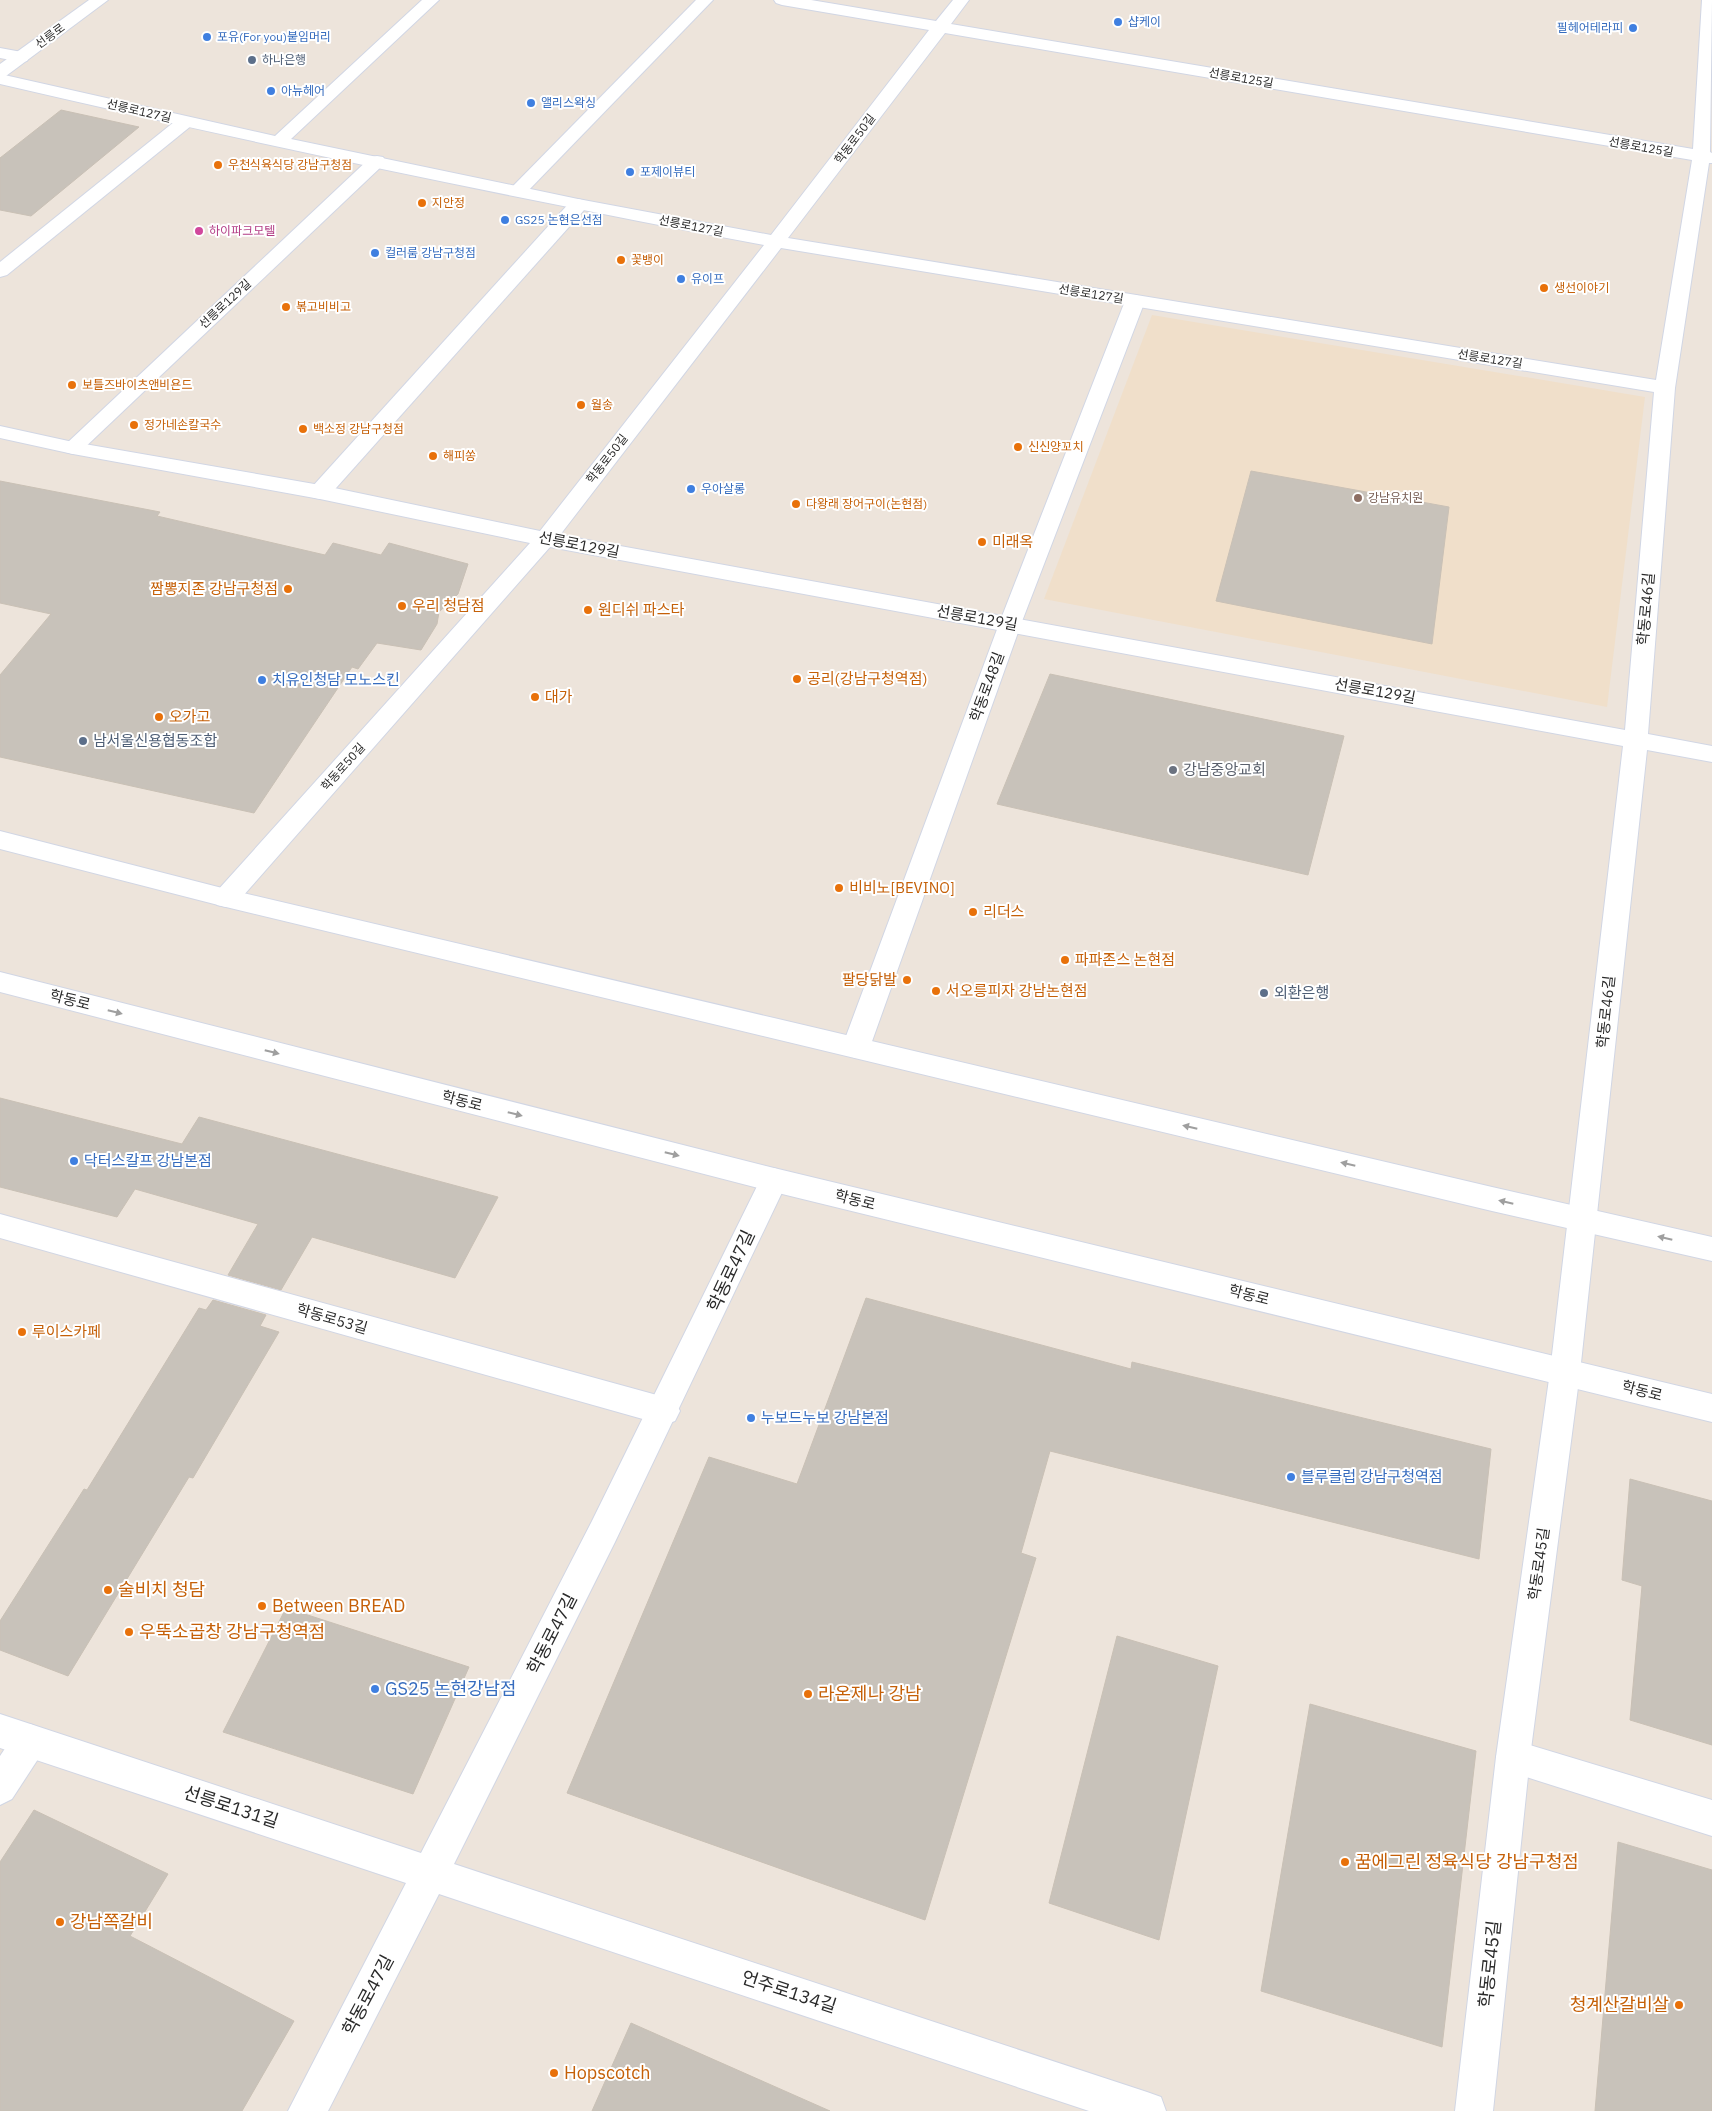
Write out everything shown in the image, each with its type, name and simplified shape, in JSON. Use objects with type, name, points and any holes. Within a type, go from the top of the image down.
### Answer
[{"type":"street","name":"선릉로","points":[[0,72],[100,0]]},
{"type":"street","points":[[279,141],[430,0]]},
{"type":"street","points":[[518,191],[705,0]]},
{"type":"street","name":"선릉로125길","points":[[782,0],[1706,158]]},
{"type":"street","name":"학동로50길","points":[[226,898],[545,539],[961,0]]},
{"type":"street","name":"학동로46길","points":[[1565,1372],[1636,739],[1665,388],[1706,158],[1710,0]]},
{"type":"street","points":[[0,53],[21,57]]},
{"type":"street","name":"선릉로127길","points":[[0,79],[185,122],[377,161],[578,205],[776,242],[1665,388]]},
{"type":"street","points":[[0,271],[185,122]]},
{"type":"street","name":"선릉로129길","points":[[73,448],[377,161]]},
{"type":"street","points":[[320,492],[578,205]]},
{"type":"street","name":"학동로48길","points":[[856,1047],[1010,624],[1136,301]]},
{"type":"street","name":"선릉로129길","points":[[0,432],[73,448],[320,492],[545,539],[1712,754]]},
{"type":"street","points":[[0,840],[226,898],[1712,1249]]},
{"type":"street","name":"학동로","points":[[0,982],[774,1180],[1712,1408]]},
{"type":"street","name":"학동로47길","points":[[307,2111],[431,1873],[664,1411],[774,1180]]},
{"type":"street","name":"학동로53길","points":[[0,1226],[664,1411]]},
{"type":"street","name":"학동로45길","points":[[1474,2111],[1513,1757],[1565,1372]]},
{"type":"street","name":"선릉로131길","points":[[0,1787],[15,1736],[431,1873]]},
{"type":"street","points":[[1513,1757],[1712,1818]]},
{"type":"street","name":"언주로134길","points":[[431,1873],[1147,2111]]},
{"type":"shaded area","name":"강남유치원","points":[[1152,315],[1645,397],[1607,707],[1044,599]]},
{"type":"building","points":[[61,110],[139,127],[31,216],[0,210],[0,158]]},
{"type":"building","points":[[1251,471],[1449,507],[1432,644],[1216,601]]},
{"type":"building","points":[[0,481],[160,512],[157,516],[325,555],[333,543],[381,555],[389,543],[468,564],[458,594],[439,612],[437,624],[421,650],[377,643],[358,669],[352,667],[254,813],[0,757],[0,675],[51,614],[0,603]]},
{"type":"building","name":"강남중앙교회","points":[[1050,674],[1344,736],[1308,875],[997,804]]},
{"type":"building","points":[[0,1098],[182,1144],[199,1117],[498,1197],[455,1278],[312,1237],[281,1290],[228,1275],[258,1224],[135,1189],[117,1217],[0,1187]]},
{"type":"building","points":[[866,1298],[1131,1369],[1132,1362],[1491,1449],[1479,1559],[1050,1451],[1021,1553],[1036,1558],[925,1920],[567,1793],[709,1457],[797,1484]]},
{"type":"building","points":[[213,1300],[266,1315],[260,1326],[279,1332],[193,1478],[189,1477],[68,1676],[0,1650],[0,1621],[84,1489],[87,1490],[199,1308],[206,1310]]},
{"type":"building","points":[[1630,1479],[1712,1501],[1712,1745],[1630,1720],[1642,1586],[1622,1580]]},
{"type":"building","points":[[286,1608],[469,1667],[413,1794],[223,1732]]},
{"type":"building","points":[[1117,1636],[1218,1666],[1159,1940],[1049,1903]]},
{"type":"building","points":[[1310,1704],[1476,1751],[1442,2047],[1261,1991]]},
{"type":"building","points":[[34,1810],[168,1874],[130,1936],[294,2021],[242,2111],[0,2111],[0,1862]]},
{"type":"building","points":[[1618,1842],[1712,1870],[1712,2111],[1595,2111]]},
{"type":"building","points":[[631,2023],[830,2111],[592,2111]]},
{"type":"place","name":"샵케이","points":[[1118,22]]},
{"type":"place","name":"필헤어테라피","points":[[1633,28]]},
{"type":"place","name":"포유(For you)붙임머리","points":[[207,37]]},
{"type":"place","name":"하나은행","points":[[252,60]]},
{"type":"place","name":"아뉴헤어","points":[[271,91]]},
{"type":"place","name":"앨리스왁싱","points":[[531,103]]},
{"type":"place","name":"우천식육식당 강남구청점","points":[[218,165]]},
{"type":"place","name":"포제이뷰티","points":[[630,172]]},
{"type":"place","name":"지안정","points":[[422,203]]},
{"type":"place","name":"GS25 논현은선점","points":[[505,220]]},
{"type":"place","name":"하이파크모텔","points":[[199,231]]},
{"type":"place","name":"컬러룸 강남구청점","points":[[375,253]]},
{"type":"place","name":"꽃뱅이","points":[[621,260]]},
{"type":"place","name":"유이프","points":[[681,279]]},
{"type":"place","name":"생선이야기","points":[[1544,288]]},
{"type":"place","name":"볶고비비고","points":[[286,307]]},
{"type":"place","name":"보틀즈바이츠앤비욘드","points":[[72,385]]},
{"type":"place","name":"월송","points":[[581,405]]},
{"type":"place","name":"정가네손칼국수","points":[[134,425]]},
{"type":"place","name":"백소정 강남구청점","points":[[303,429]]},
{"type":"place","name":"신신양꼬치","points":[[1018,447]]},
{"type":"place","name":"해피쏭","points":[[433,456]]},
{"type":"place","name":"우아살롱","points":[[691,489]]},
{"type":"place","name":"강남유치원","points":[[1358,498]]},
{"type":"place","name":"다왕래 장어구이(논현점)","points":[[796,504]]},
{"type":"place","name":"미래옥","points":[[982,542]]},
{"type":"place","name":"짬뽕지존 강남구청점","points":[[288,589]]},
{"type":"place","name":"우리 청담점","points":[[402,606]]},
{"type":"place","name":"원디쉬 파스타","points":[[588,610]]},
{"type":"place","name":"공리(강남구청역점)","points":[[797,679]]},
{"type":"place","name":"치유인청담 모노스킨","points":[[262,680]]},
{"type":"place","name":"대가","points":[[535,697]]},
{"type":"place","name":"오가고","points":[[159,717]]},
{"type":"place","name":"남서울신용협동조합","points":[[83,741]]},
{"type":"place","name":"강남중앙교회","points":[[1173,770]]},
{"type":"place","name":"비비노[BEVINO]","points":[[839,888]]},
{"type":"place","name":"리더스","points":[[973,912]]},
{"type":"place","name":"파파존스 논현점","points":[[1065,960]]},
{"type":"place","name":"팔당닭발","points":[[907,980]]},
{"type":"place","name":"서오릉피자 강남논현점","points":[[936,991]]},
{"type":"place","name":"외환은행","points":[[1264,993]]},
{"type":"place","name":"닥터스칼프 강남본점","points":[[74,1161]]},
{"type":"place","name":"루이스카페","points":[[22,1332]]},
{"type":"place","name":"누보드누보 강남본점","points":[[751,1418]]},
{"type":"place","name":"블루클럽 강남구청역점","points":[[1291,1477]]},
{"type":"place","name":"술비치 청담","points":[[108,1590]]},
{"type":"place","name":"Between BREAD","points":[[262,1606]]},
{"type":"place","name":"우뚝소곱창 강남구청역점","points":[[129,1632]]},
{"type":"place","name":"GS25 논현강남점","points":[[375,1689]]},
{"type":"place","name":"라온제나 강남","points":[[808,1694]]},
{"type":"place","name":"꿈에그린 정육식당 강남구청점","points":[[1345,1862]]},
{"type":"place","name":"강남쪽갈비","points":[[60,1922]]},
{"type":"place","name":"청계산갈비살","points":[[1679,2005]]},
{"type":"place","name":"Hopscotch","points":[[554,2073]]}]
